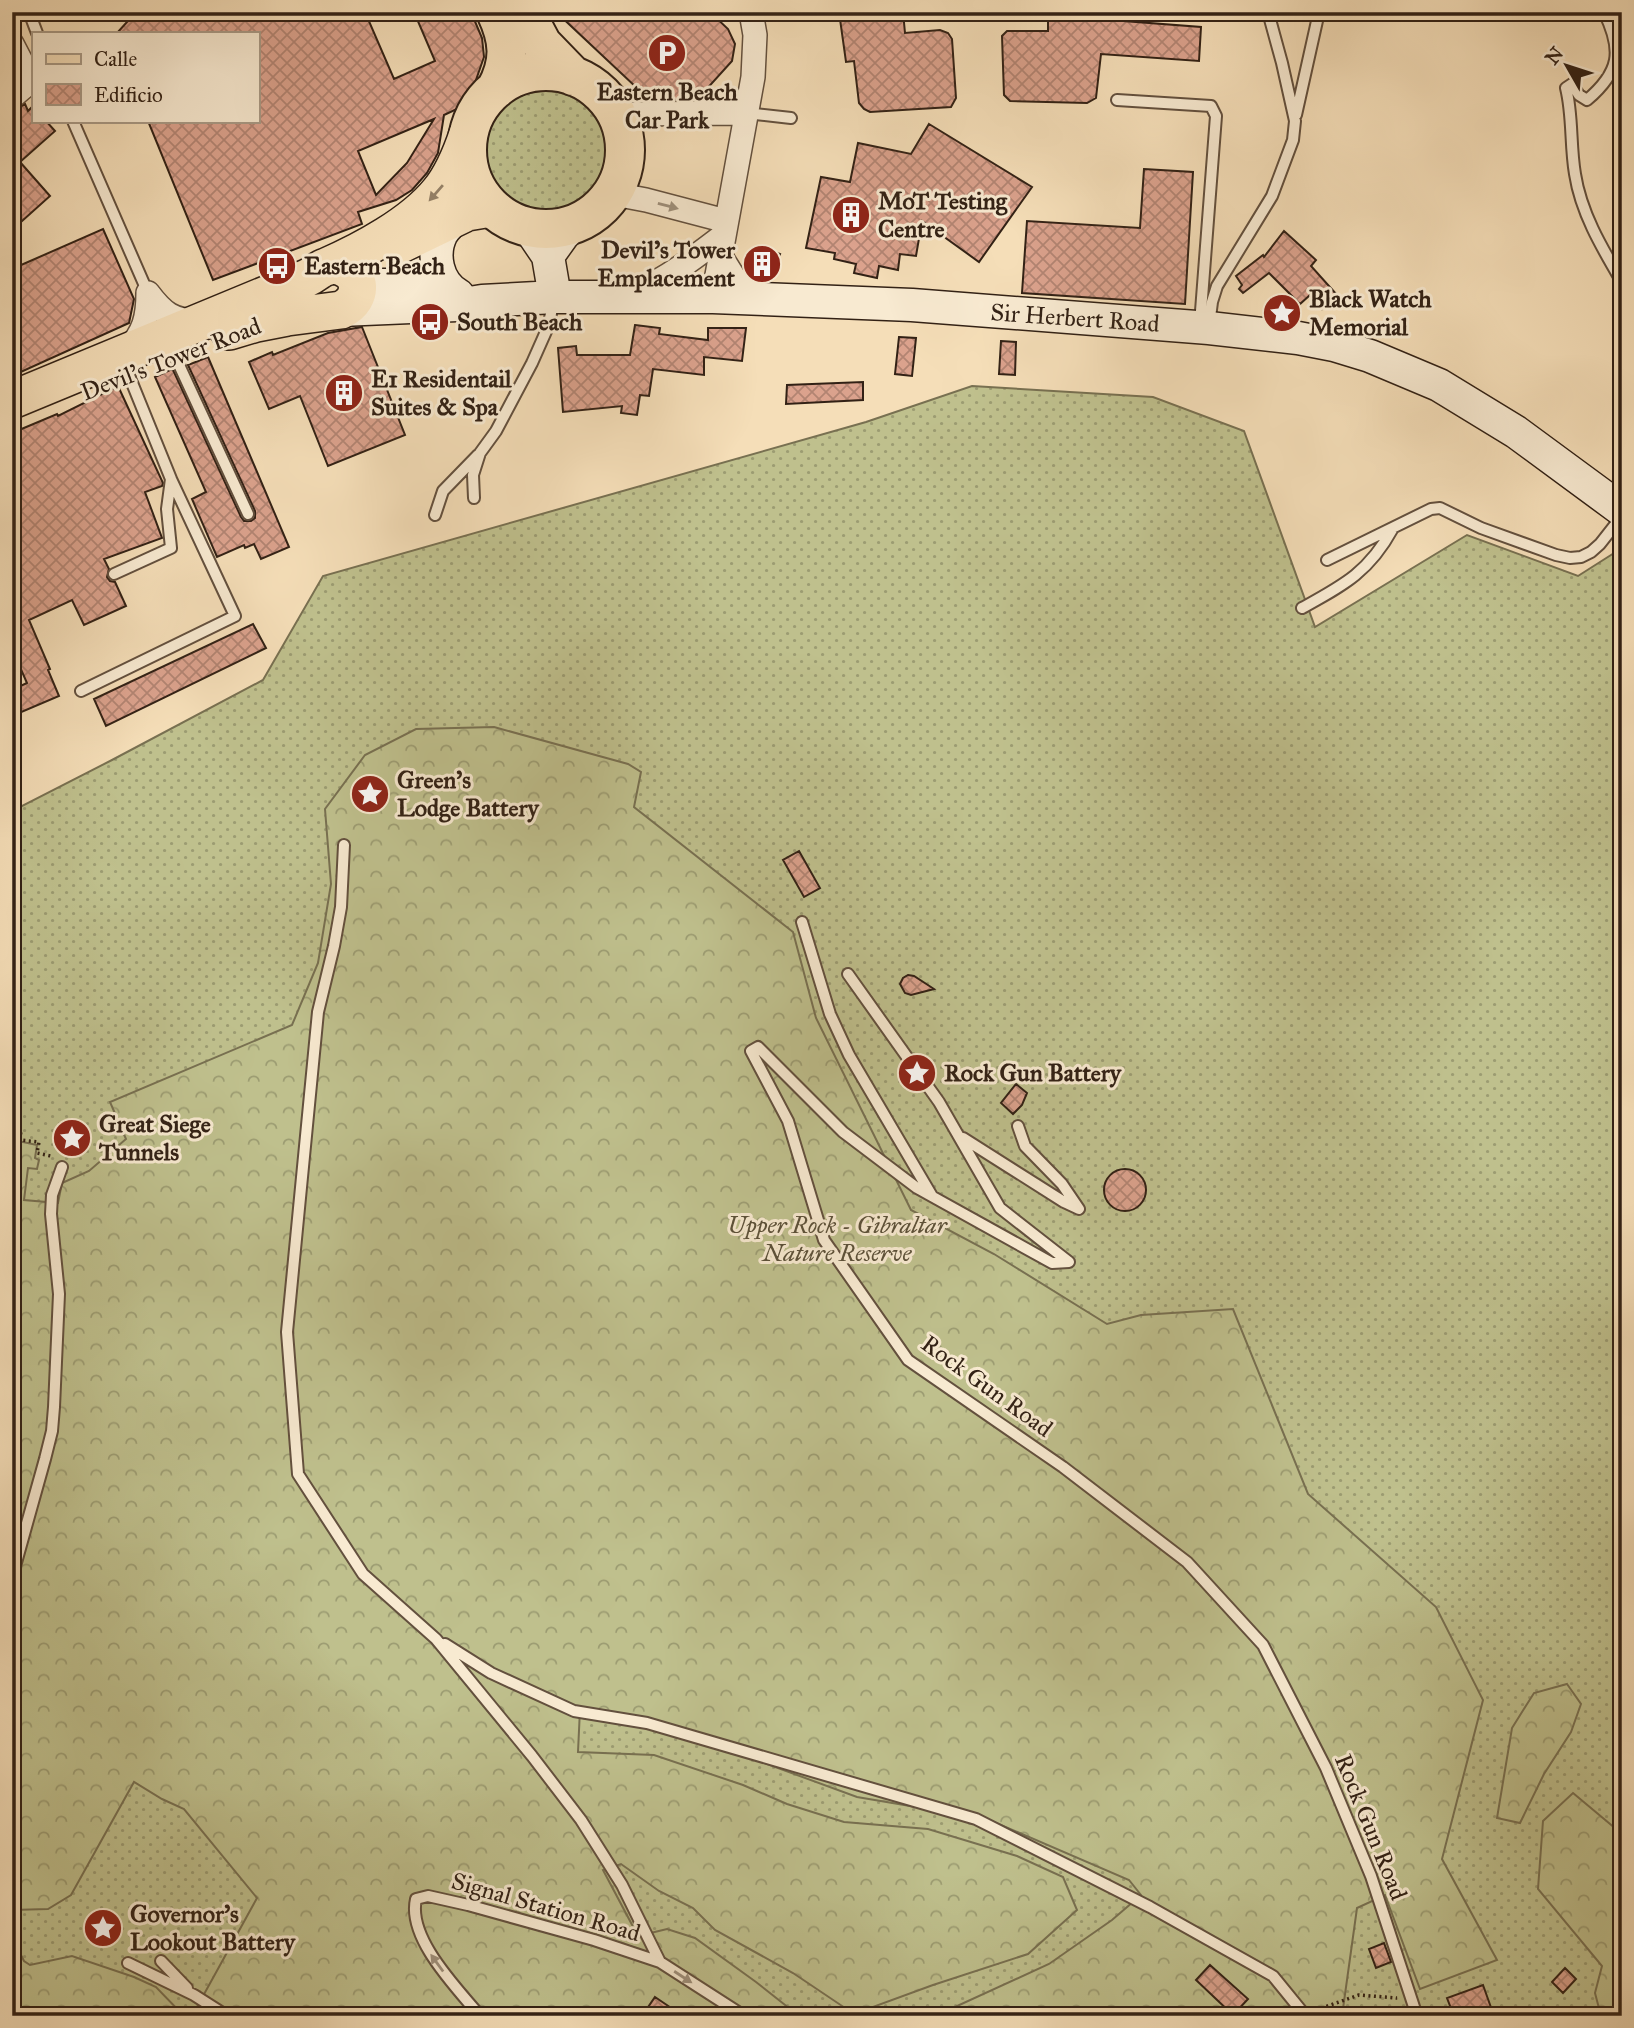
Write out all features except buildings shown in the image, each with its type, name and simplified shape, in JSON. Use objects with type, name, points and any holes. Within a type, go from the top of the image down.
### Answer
[{"type":"highway","points":[[496,12],[507,49],[507,62],[496,89]]},
{"type":"highway","points":[[525,12],[542,44],[573,76]]},
{"type":"highway","points":[[541,71],[573,76],[595,88],[612,106],[622,129],[625,153],[620,177],[609,198],[593,214],[573,225],[558,229],[538,242],[503,217],[475,212],[479,193],[469,170],[468,134],[478,109],[496,89],[510,80],[541,71]]},
{"type":"main road","points":[[339,286],[399,226],[432,200],[452,172],[468,134]]},
{"type":"main road","points":[[339,286],[360,265],[475,212]]},
{"type":"main road","points":[[470,298],[450,291],[442,280],[438,267],[438,251],[439,239],[444,230],[475,212]]},
{"type":"main road","points":[[538,242],[555,297]]},
{"type":"main road","name":"Devil's Tower Road","points":[[12,422],[201,321],[307,278],[339,286]]},
{"type":"main road","name":"Sir Herbert Road","points":[[339,286],[457,305],[470,298],[713,297],[912,305],[1298,338],[1370,356],[1439,385],[1506,426],[1622,510]]},
{"type":"main road","name":"Devil's Tower Road","points":[[12,400],[125,363],[174,354],[256,323],[339,286]]},
{"type":"street","points":[[713,297],[753,77],[755,35],[751,12]]},
{"type":"street","points":[[12,44],[25,69],[26,85],[12,97]]},
{"type":"street","points":[[612,106],[626,114],[746,113]]},
{"type":"street","points":[[609,198],[625,196],[646,200],[724,237],[735,279],[769,300]]},
{"type":"street","points":[[626,297],[679,270],[724,237]]},
{"type":"street","points":[[148,293],[164,312],[171,316],[180,320],[201,321]]},
{"type":"street","points":[[125,363],[144,327],[148,293]]},
{"type":"lane","points":[[29,12],[37,32]]},
{"type":"lane","points":[[1268,12],[1295,121]]},
{"type":"lane","points":[[1204,328],[1217,286],[1272,196],[1282,173],[1293,141],[1319,12]]},
{"type":"lane","points":[[1604,12],[1613,31],[1615,64],[1603,87],[1587,100],[1572,84],[1566,88],[1570,104],[1575,176],[1593,232],[1622,282]]},
{"type":"lane","points":[[1117,100],[1211,106],[1216,116],[1204,328]]},
{"type":"lane","points":[[746,113],[791,118]]},
{"type":"lane","points":[[73,122],[148,293]]},
{"type":"lane","points":[[435,515],[443,491],[480,453],[496,431],[548,327],[555,297]]},
{"type":"lane","points":[[174,354],[248,514]]},
{"type":"lane","points":[[81,691],[235,616],[171,479],[125,363]]},
{"type":"lane","points":[[474,498],[473,475],[480,453]]},
{"type":"lane","points":[[114,574],[171,548],[167,509],[171,479]]},
{"type":"lane","points":[[1326,560],[1431,509],[1440,508],[1481,528],[1570,558],[1591,552],[1622,516]]},
{"type":"lane","points":[[1302,608],[1345,584],[1369,564],[1383,547],[1393,528]]},
{"type":"lane","points":[[344,845],[341,907],[318,1012],[287,1332],[298,1474],[363,1574],[436,1639],[581,1820],[622,1885],[660,1962]]},
{"type":"lane","points":[[802,922],[830,1014],[849,1055],[932,1196]]},
{"type":"lane","points":[[848,974],[939,1102],[960,1137],[1079,1209],[1062,1184],[1025,1146],[1018,1126]]},
{"type":"lane","name":"Rock Gun Road","points":[[960,1137],[1000,1208],[1069,1262],[1052,1263],[917,1188],[843,1132],[758,1047],[751,1051],[788,1121],[824,1240],[908,1360],[1063,1467],[1186,1562],[1263,1645],[1326,1768],[1371,1876],[1417,2016]]},
{"type":"lane","points":[[12,1577],[30,1516],[53,1419],[59,1294],[51,1214],[52,1195],[62,1167]]},
{"type":"lane","points":[[436,1639],[491,1673],[574,1711],[647,1723],[976,1819],[1150,1907],[1273,1976],[1304,2014]]},
{"type":"lane","name":"Signal Station Road","points":[[480,2016],[432,1958],[413,1912],[416,1899],[428,1896],[468,1905],[594,1940],[660,1962],[744,2016]]},
{"type":"lane","points":[[161,1961],[194,1995]]},
{"type":"lane","points":[[128,1962],[194,1995],[227,2016]]},
{"type":"path","points":[[14,1125],[21,1130],[20,1140],[39,1142],[37,1153]]},
{"type":"path","points":[[1304,2014],[1359,1995],[1410,1999]]},
{"type":"green space","points":[[545,91],[569,95],[589,109],[603,129],[607,153],[603,177],[589,197],[569,211],[545,215],[521,211],[501,197],[487,177],[483,153],[487,129],[501,109],[521,95]]},
{"type":"green space","name":"Upper Rock - Gibraltar Nature Reserve","points":[[972,386],[1153,397],[1244,431],[1315,627],[1467,535],[1578,576],[1622,548],[1622,2016],[12,2016],[12,811],[263,680],[323,576],[866,422]]},
{"type":"green space","points":[[494,727],[628,764],[641,772],[634,807],[793,932],[816,1018],[911,1210],[994,1254],[1107,1324],[1141,1315],[1233,1309],[1308,1494],[1436,1607],[1483,1700],[1442,1859],[1497,1960],[1420,1989],[1385,1895],[1357,1908],[1342,2016],[943,2016],[944,2012],[1049,1964],[1112,1920],[1141,1895],[1129,1880],[987,1819],[857,1797],[647,1720],[580,1709],[578,1752],[654,1755],[844,1822],[928,1829],[1017,1856],[1063,1877],[1077,1910],[1028,1954],[854,2014],[793,1973],[715,1930],[693,1908],[659,1891],[621,1864],[603,1870],[638,1936],[667,1929],[695,1938],[799,2016],[192,2016],[257,1898],[184,1809],[134,1782],[71,1895],[48,1909],[12,1910],[12,1132],[19,1132],[18,1141],[37,1145],[37,1169],[28,1168],[24,1200],[58,1203],[62,1183],[89,1171],[126,1139],[110,1102],[292,1025],[318,963],[331,884],[325,809],[365,755],[416,729]]},
{"type":"green space","points":[[1567,1684],[1581,1704],[1571,1732],[1544,1774],[1520,1823],[1497,1818],[1512,1728],[1534,1693]]},
{"type":"green space","points":[[1573,1793],[1622,1834],[1622,2016],[1601,2016],[1595,1993],[1602,1966],[1538,1889],[1543,1821]]},
{"type":"green space","points":[[12,1950],[20,1953],[30,1965],[72,1956],[134,1977],[156,1987],[184,2016],[12,2016]]},
{"type":"place","name":"Eastern Beach Car Park","points":[[667,53]]},
{"type":"place","name":"MoT Testing Centre","points":[[851,215]]},
{"type":"place","name":"Devil's Tower Emplacement","points":[[762,264]]},
{"type":"place","name":"Eastern Beach","points":[[277,266]]},
{"type":"place","name":"Black Watch Memorial","points":[[1282,313]]},
{"type":"place","name":"South Beach","points":[[430,322]]},
{"type":"place","name":"E1 Residentail Suites & Spa","points":[[344,393]]},
{"type":"place","name":"Green's Lodge Battery","points":[[370,794]]},
{"type":"place","name":"Rock Gun Battery","points":[[917,1073]]},
{"type":"place","name":"Great Siege Tunnels","points":[[72,1138]]},
{"type":"place","name":"Governor's Lookout Battery","points":[[103,1928]]}]
